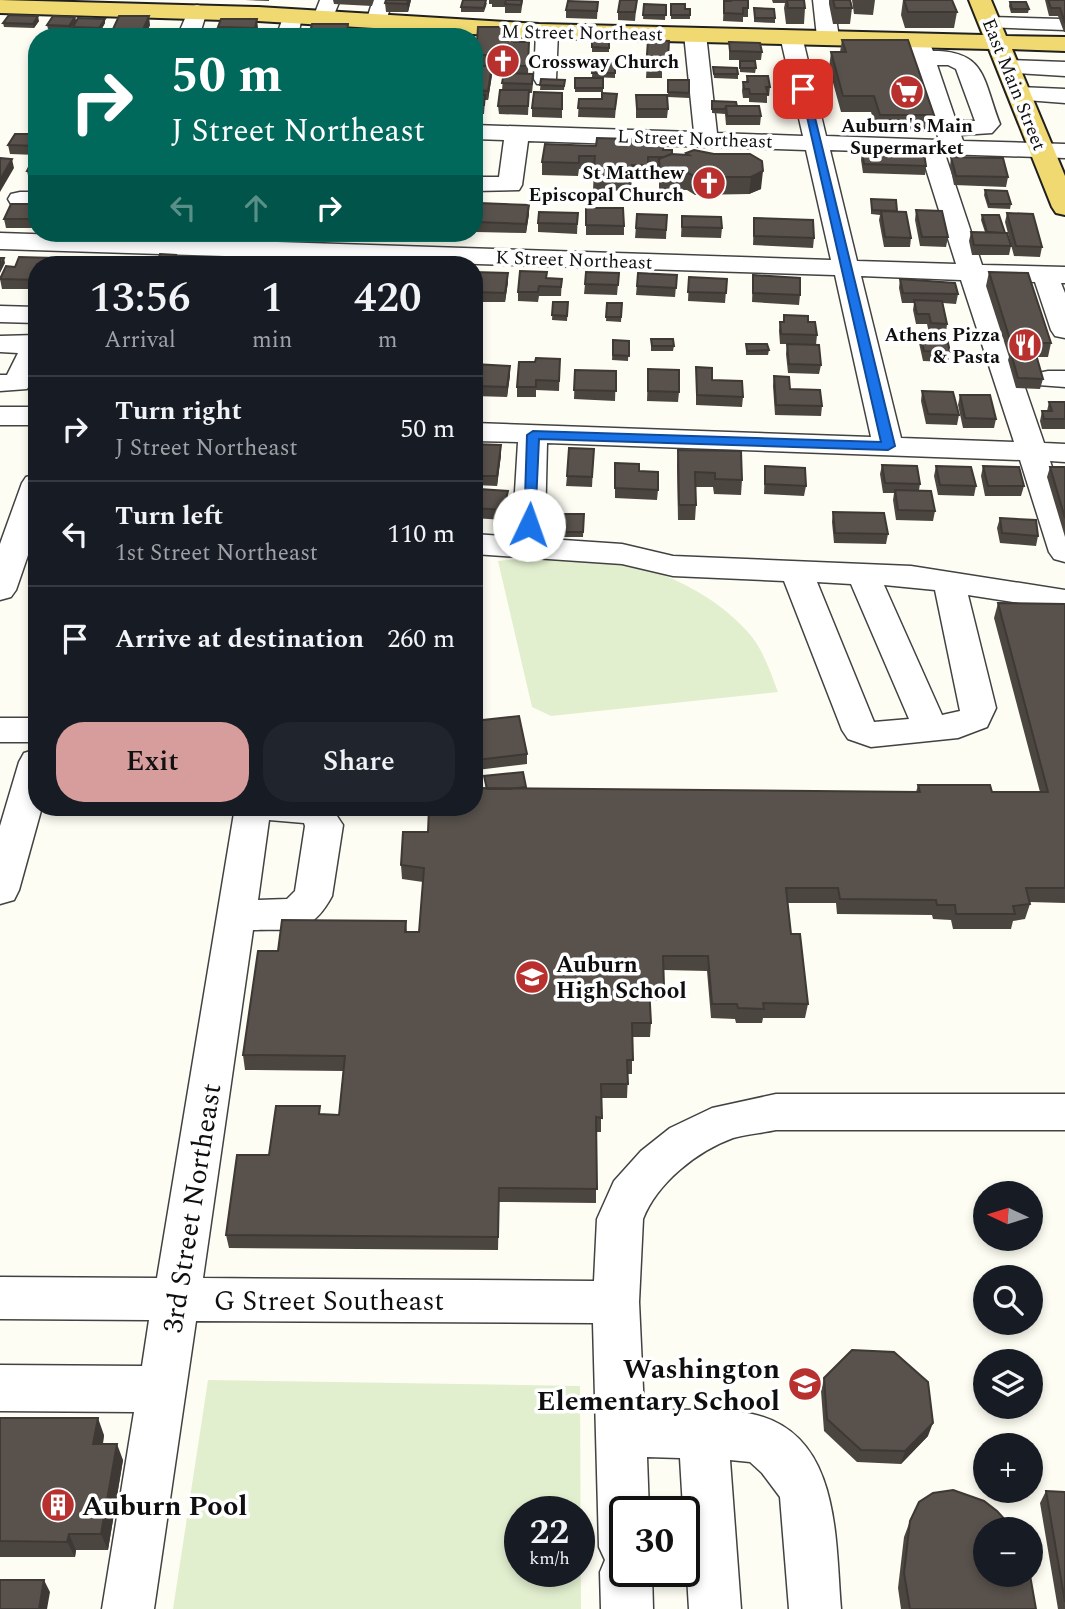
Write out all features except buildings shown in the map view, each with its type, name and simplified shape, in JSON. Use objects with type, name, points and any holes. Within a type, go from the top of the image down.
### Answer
[{"type":"main road","name":"East Main Street","points":[[980,0],[1031,124],[1053,150],[1065,207]]},
{"type":"main road","name":"M Street Northeast","points":[[0,6],[197,12],[289,27],[327,9],[385,27],[542,24],[695,34],[828,37],[920,49],[993,33],[1063,49]]},
{"type":"street","points":[[383,0],[385,27]]},
{"type":"street","points":[[823,0],[828,37]]},
{"type":"street","points":[[191,28],[197,12]]},
{"type":"street","points":[[542,24],[545,79]]},
{"type":"street","points":[[695,34],[706,138]]},
{"type":"street","points":[[791,36],[888,446]]},
{"type":"street","points":[[988,124],[966,65],[920,49],[972,272],[1065,551]]},
{"type":"street","points":[[1008,67],[1063,49]]},
{"type":"street","points":[[975,89],[1065,96]]},
{"type":"street","points":[[943,140],[984,128],[988,124],[1031,124]]},
{"type":"street","name":"L Street Northeast","points":[[483,132],[815,141],[943,140],[1053,150]]},
{"type":"street","points":[[483,184],[510,185],[517,133]]},
{"type":"street","name":"K Street Northeast","points":[[0,241],[117,247],[203,242]]},
{"type":"street","name":"K Street Northeast","points":[[356,242],[846,268],[1055,275]]},
{"type":"street","points":[[1055,275],[1065,330]]},
{"type":"street","points":[[0,314],[28,315]]},
{"type":"street","points":[[0,344],[28,344]]},
{"type":"street","points":[[0,383],[17,383],[28,360]]},
{"type":"street","points":[[0,416],[28,416]]},
{"type":"street","points":[[483,432],[1065,453]]},
{"type":"street","points":[[529,525],[533,435]]},
{"type":"street","points":[[0,590],[28,532]]},
{"type":"street","points":[[483,544],[622,554],[673,566],[911,576],[1065,600]]},
{"type":"street","points":[[796,570],[860,730],[882,736],[958,726],[975,719],[979,708],[948,582]]},
{"type":"street","points":[[863,573],[931,730]]},
{"type":"street","points":[[0,730],[28,730]]},
{"type":"street","points":[[0,890],[28,795]]},
{"type":"street","name":"3rd Street Northeast","points":[[128,1609],[252,816]]},
{"type":"street","points":[[236,916],[297,914],[313,896],[324,825],[318,816]]},
{"type":"street","points":[[623,1496],[616,1301],[620,1219],[630,1195],[657,1164],[685,1141],[727,1121],[776,1112],[1065,1112]]},
{"type":"street","name":"G Street Southeast","points":[[0,1298],[616,1301]]},
{"type":"street","points":[[0,1388],[163,1389]]},
{"type":"street","points":[[621,1433],[704,1435],[759,1440],[789,1465],[806,1494],[815,1609]]},
{"type":"street","points":[[704,1435],[715,1609]]},
{"type":"street","points":[[626,1587],[627,1609]]},
{"type":"green space","points":[[538,557],[636,566],[688,586],[720,606],[752,636],[765,659],[778,692],[551,716],[532,707],[498,561]]},
{"type":"green space","points":[[208,1380],[580,1386],[580,1496],[504,1496],[504,1587],[581,1587],[581,1609],[173,1609]]},
{"type":"place","name":"Crossway Church","points":[[503,61]]},
{"type":"place","name":"Auburn's Main Supermarket","points":[[907,92]]},
{"type":"place","name":"St Matthew Episcopal Church","points":[[709,183]]},
{"type":"place","name":"Athens Pizza & Pasta","points":[[1025,345]]},
{"type":"place","name":"Auburn High School","points":[[532,977]]},
{"type":"place","name":"Washington Elementary School","points":[[805,1384]]},
{"type":"place","name":"Auburn Pool","points":[[58,1505]]},
{"type":"route","points":[[529,525],[533,435],[888,446],[803,89]]}]
